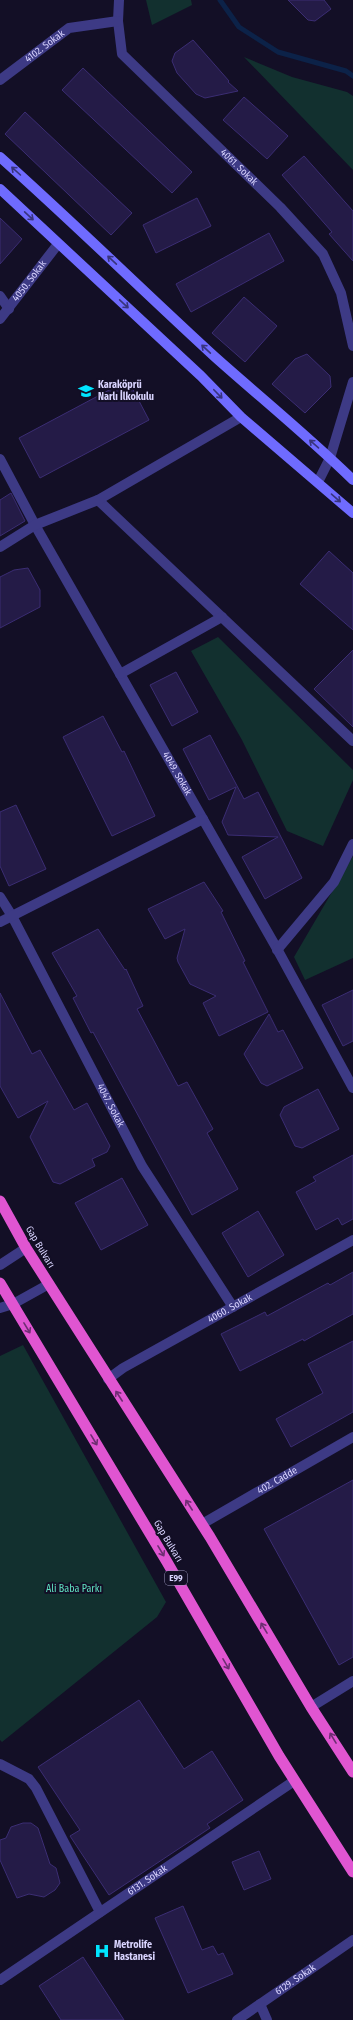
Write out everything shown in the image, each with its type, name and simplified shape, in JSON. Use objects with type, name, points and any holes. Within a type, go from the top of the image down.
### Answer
[{"type":"highway","name":"Gap Bulvarı","points":[[0,1201],[26,1248],[73,1319],[108,1379],[202,1524],[312,1707],[353,1772]]},
{"type":"highway","name":"Gap Bulvarı","points":[[0,1283],[294,1781],[353,1872]]},
{"type":"main road","points":[[0,157],[211,353],[353,480]]},
{"type":"main road","points":[[0,189],[201,376],[241,417],[353,513]]},
{"type":"street","name":"4061. Sokak","points":[[119,0],[118,21],[122,54],[280,207],[323,254],[341,293],[353,346]]},
{"type":"street","name":"4102. Sokak","points":[[0,80],[70,28],[118,21]]},
{"type":"street","name":"4050. Sokak","points":[[0,319],[58,244]]},
{"type":"street","points":[[0,296],[9,309]]},
{"type":"street","points":[[318,482],[330,458],[353,382]]},
{"type":"street","points":[[0,547],[35,525],[98,500],[241,417]]},
{"type":"street","name":"4049. Sokak","points":[[0,460],[35,525],[277,950],[353,1088]]},
{"type":"street","points":[[98,500],[353,741]]},
{"type":"street","points":[[120,674],[222,617]]},
{"type":"street","points":[[0,922],[203,819]]},
{"type":"street","points":[[277,950],[334,882],[353,844]]},
{"type":"street","name":"4047. Sokak","points":[[0,897],[12,916],[142,1166],[234,1307]]},
{"type":"street","name":"4060. Sokak","points":[[108,1379],[123,1368],[353,1240]]},
{"type":"street","points":[[0,1265],[26,1248]]},
{"type":"street","points":[[0,1308],[13,1304],[49,1284]]},
{"type":"street","name":"402. Cadde","points":[[202,1524],[353,1437]]},
{"type":"street","points":[[312,1707],[353,1681]]},
{"type":"street","points":[[0,1764],[29,1779],[36,1788],[100,1912]]},
{"type":"street","name":"6131. Sokak","points":[[0,1980],[294,1781]]},
{"type":"street","name":"6129. Sokak","points":[[237,2020],[353,1940]]},
{"type":"street","points":[[260,2004],[267,2020]]},
{"type":"green space","points":[[146,0],[191,0],[192,5],[152,25]]},
{"type":"green space","points":[[244,57],[292,77],[347,92],[353,96],[353,170]]},
{"type":"green space","points":[[218,637],[353,770],[353,780],[323,846],[287,831],[242,740],[191,651]]},
{"type":"green space","points":[[353,856],[353,958],[305,980],[294,957]]},
{"type":"green space","name":"Ali Baba Parkı","points":[[23,1345],[166,1602],[157,1617],[2,1742],[0,1740],[0,1356]]},
{"type":"building","points":[[288,0],[324,0],[331,9],[315,21],[308,20]]},
{"type":"building","points":[[193,40],[229,81],[228,82],[238,91],[205,98],[196,94],[177,73],[172,61],[175,53]]},
{"type":"building","points":[[83,68],[192,172],[172,193],[62,90]]},
{"type":"building","points":[[244,97],[288,136],[267,159],[223,120]]},
{"type":"building","points":[[25,112],[132,213],[111,235],[5,134]]},
{"type":"building","points":[[304,156],[353,211],[353,261],[329,234],[332,232],[282,175]]},
{"type":"building","points":[[197,198],[211,226],[156,253],[143,225]]},
{"type":"building","points":[[0,218],[22,239],[0,264]]},
{"type":"building","points":[[269,233],[284,261],[191,312],[176,284]]},
{"type":"building","points":[[244,297],[277,326],[245,362],[212,333]]},
{"type":"building","points":[[307,354],[330,376],[331,387],[305,413],[272,384],[295,359]]},
{"type":"building","points":[[128,380],[149,420],[40,478],[19,438]]},
{"type":"building","points":[[11,493],[25,521],[0,536],[0,500]]},
{"type":"building","points":[[329,551],[353,573],[353,630],[300,584]]},
{"type":"building","points":[[28,568],[40,590],[40,607],[0,628],[0,577],[14,570]]},
{"type":"building","points":[[353,650],[353,727],[314,689]]},
{"type":"building","points":[[176,672],[198,712],[172,726],[150,685]]},
{"type":"building","points":[[103,716],[122,752],[124,751],[155,816],[112,836],[63,737]]},
{"type":"building","points":[[210,735],[244,799],[258,792],[302,878],[265,899],[242,857],[278,837],[228,835],[222,822],[236,787],[209,800],[183,749]]},
{"type":"building","points":[[16,805],[46,869],[9,886],[0,866],[0,812]]},
{"type":"building","points":[[204,882],[223,911],[221,912],[245,961],[243,962],[268,1012],[219,1036],[203,1003],[216,996],[190,984],[178,962],[177,958],[185,929],[165,939],[148,909]]},
{"type":"building","points":[[98,929],[125,970],[126,969],[143,1006],[137,1009],[178,1086],[187,1082],[213,1129],[207,1133],[238,1189],[192,1215],[93,1032],[91,1033],[73,998],[77,996],[52,953]]},
{"type":"building","points":[[353,990],[353,1041],[343,1046],[322,1005]]},
{"type":"building","points":[[0,993],[32,1054],[40,1050],[74,1110],[87,1103],[110,1146],[107,1152],[92,1159],[95,1166],[60,1184],[53,1182],[30,1137],[48,1101],[18,1118],[0,1086]]},
{"type":"building","points":[[269,1014],[278,1032],[283,1030],[303,1068],[267,1086],[261,1083],[244,1054]]},
{"type":"building","points":[[318,1089],[339,1129],[302,1148],[295,1146],[280,1115],[284,1107]]},
{"type":"building","points":[[353,1155],[353,1219],[342,1225],[338,1218],[316,1230],[296,1192],[316,1181],[313,1177]]},
{"type":"building","points":[[122,1178],[148,1225],[101,1250],[75,1203]]},
{"type":"building","points":[[258,1211],[284,1255],[248,1277],[222,1233]]},
{"type":"building","points":[[353,1272],[353,1314],[304,1341],[303,1339],[240,1371],[221,1334],[265,1312],[267,1316],[328,1283],[330,1285]]},
{"type":"building","points":[[353,1341],[353,1412],[291,1447],[276,1419],[323,1393],[308,1364]]},
{"type":"building","points":[[353,1480],[353,1657],[339,1665],[264,1529]]},
{"type":"building","points":[[139,1700],[184,1769],[212,1751],[243,1800],[207,1824],[210,1828],[109,1895],[70,1836],[80,1830],[38,1767]]},
{"type":"building","points":[[23,1823],[31,1823],[38,1828],[50,1864],[56,1868],[60,1883],[55,1890],[44,1897],[29,1894],[17,1898],[0,1860],[0,1840],[6,1838],[11,1827]]},
{"type":"building","points":[[259,1851],[271,1879],[244,1890],[232,1862]]},
{"type":"building","points":[[183,1906],[202,1950],[213,1946],[218,1955],[223,1953],[233,1974],[188,1993],[155,1918]]},
{"type":"building","points":[[83,1957],[124,2020],[61,2020],[39,1986]]},
{"type":"waterway","points":[[220,0],[239,27],[278,52],[346,71],[353,76]]},
{"type":"place","name":"Karaköprü Narlı İlkokulu","points":[[86,391]]},
{"type":"place","name":"Metrolife Hastanesi","points":[[102,1951]]}]
